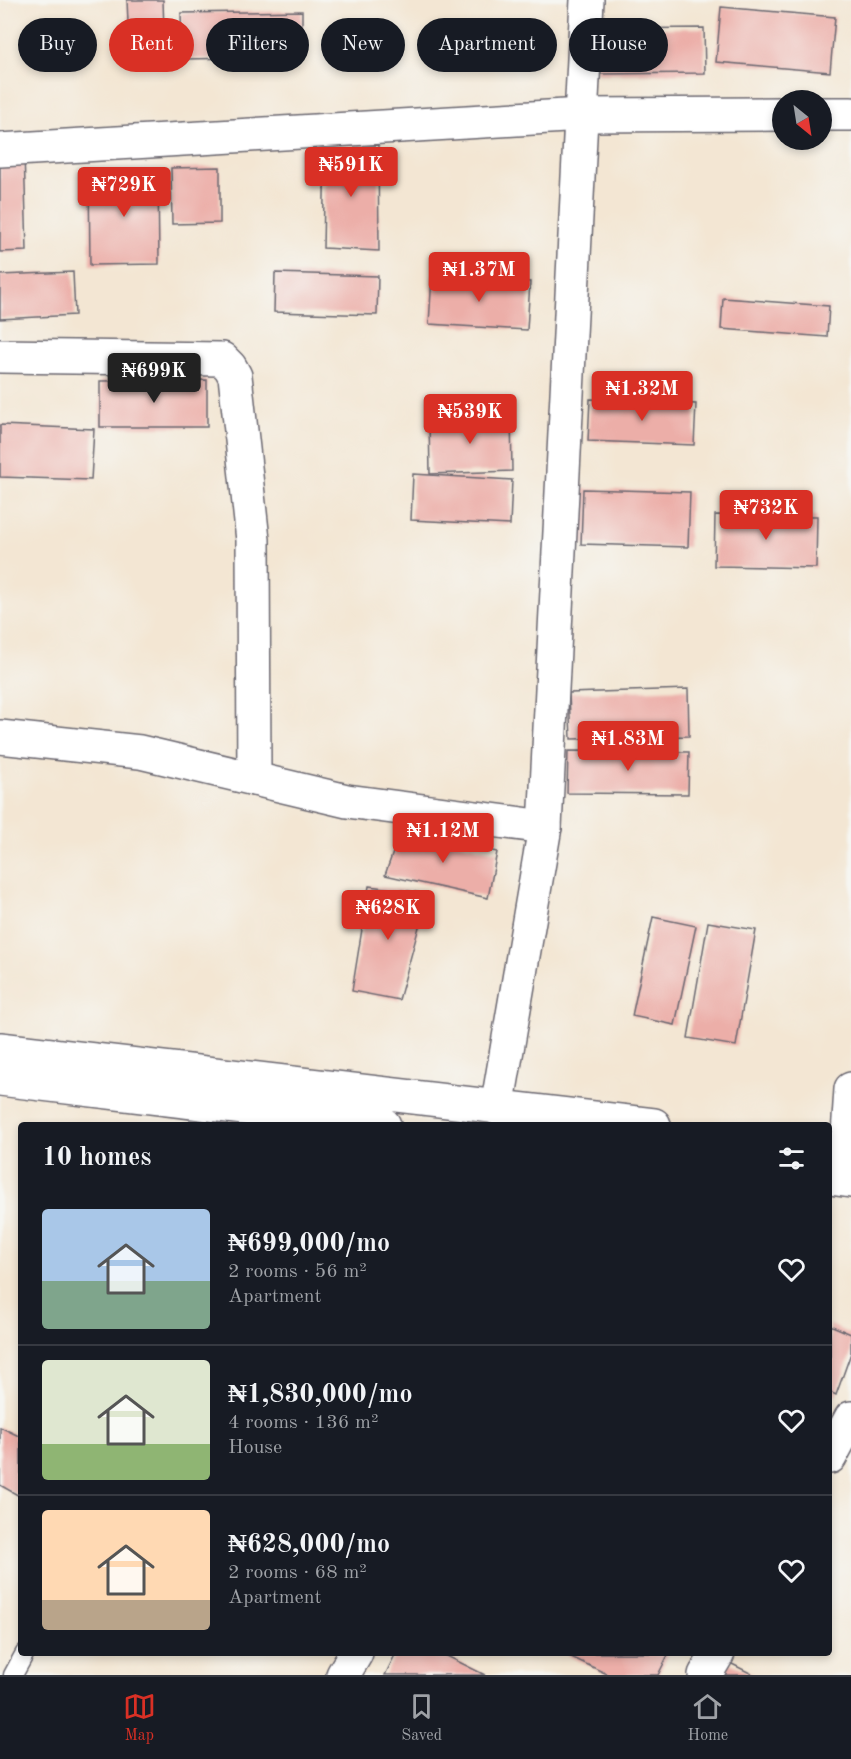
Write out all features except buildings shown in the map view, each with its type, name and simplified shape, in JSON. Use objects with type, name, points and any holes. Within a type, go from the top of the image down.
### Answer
[{"type":"street","points":[[496,1108],[545,827],[587,0]]},
{"type":"street","points":[[0,150],[582,116],[772,114]]},
{"type":"street","points":[[832,114],[851,114]]},
{"type":"street","points":[[0,356],[222,359],[230,367],[235,376],[253,540],[254,779]]},
{"type":"street","points":[[0,737],[140,752],[347,801],[545,827]]},
{"type":"street","points":[[0,1049],[626,1122]]},
{"type":"street","points":[[3,1085],[355,1122]]},
{"type":"street","points":[[832,1175],[845,1158],[851,1089]]},
{"type":"street","points":[[832,1453],[851,1418]]},
{"type":"street","points":[[343,1675],[354,1656]]},
{"type":"street","points":[[705,1675],[716,1656]]},
{"type":"lane","points":[[13,1675],[23,1656]]}]
